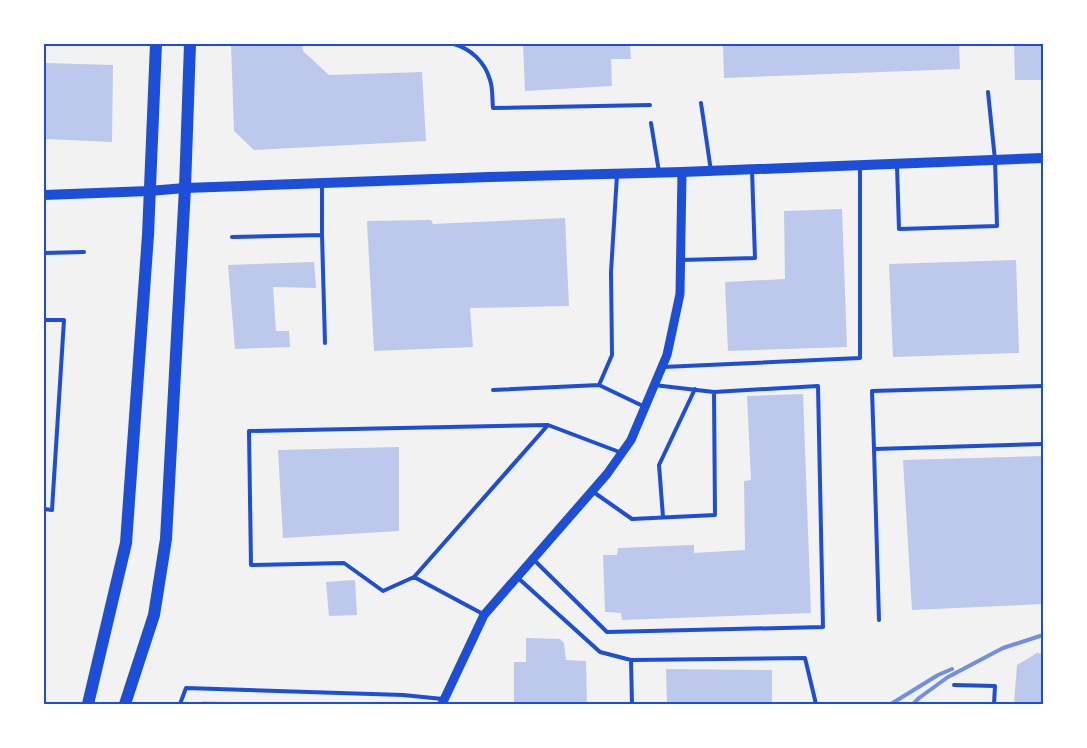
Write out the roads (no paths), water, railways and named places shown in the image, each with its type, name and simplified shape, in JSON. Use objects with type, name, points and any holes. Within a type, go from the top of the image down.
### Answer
[{"type":"main road","points":[[88,704],[126,543],[148,235],[156,44]]},
{"type":"main road","points":[[125,704],[154,615],[166,539],[185,188],[190,44]]},
{"type":"main road","points":[[44,194],[150,192],[185,188],[1043,158]]},
{"type":"street","points":[[443,702],[484,615],[607,474],[631,440],[667,355],[680,294],[682,172]]},
{"type":"lane","points":[[454,44],[465,47],[482,63],[490,80],[493,108],[650,105]]},
{"type":"lane","points":[[896,164],[899,229],[997,226],[995,160],[988,92]]},
{"type":"lane","points":[[701,103],[711,171]]},
{"type":"lane","points":[[651,123],[660,172]]},
{"type":"lane","points":[[662,367],[860,358],[860,165]]},
{"type":"lane","points":[[680,260],[755,258],[752,169]]},
{"type":"lane","points":[[599,385],[612,355],[611,272],[618,173]]},
{"type":"lane","points":[[322,183],[325,343]]},
{"type":"lane","points":[[232,237],[322,235]]},
{"type":"lane","points":[[44,253],[84,252]]},
{"type":"lane","points":[[44,320],[64,320],[52,510],[44,509]]},
{"type":"lane","points":[[493,390],[599,385],[645,407]]},
{"type":"lane","points":[[533,559],[607,632],[823,627],[818,386],[714,392],[654,385]]},
{"type":"lane","points":[[879,620],[872,391],[1043,386]]},
{"type":"lane","points":[[663,517],[659,465],[695,390]]},
{"type":"lane","points":[[592,491],[632,519],[715,515],[714,392]]},
{"type":"lane","points":[[548,425],[414,577],[383,591],[344,563],[251,565],[249,431],[548,425],[622,453]]},
{"type":"lane","points":[[874,449],[1043,444]]},
{"type":"lane","points":[[414,577],[484,615]]},
{"type":"lane","points":[[517,577],[600,652],[631,660],[805,658],[816,704]]},
{"type":"lane","points":[[631,660],[632,704]]},
{"type":"lane","points":[[954,685],[995,686],[994,704]]},
{"type":"lane","points":[[180,704],[186,688],[403,695],[443,702]]},
{"type":"railway","points":[[913,704],[948,677],[1003,648],[1043,635]]},
{"type":"railway","points":[[891,704],[938,675],[952,669]]}]
